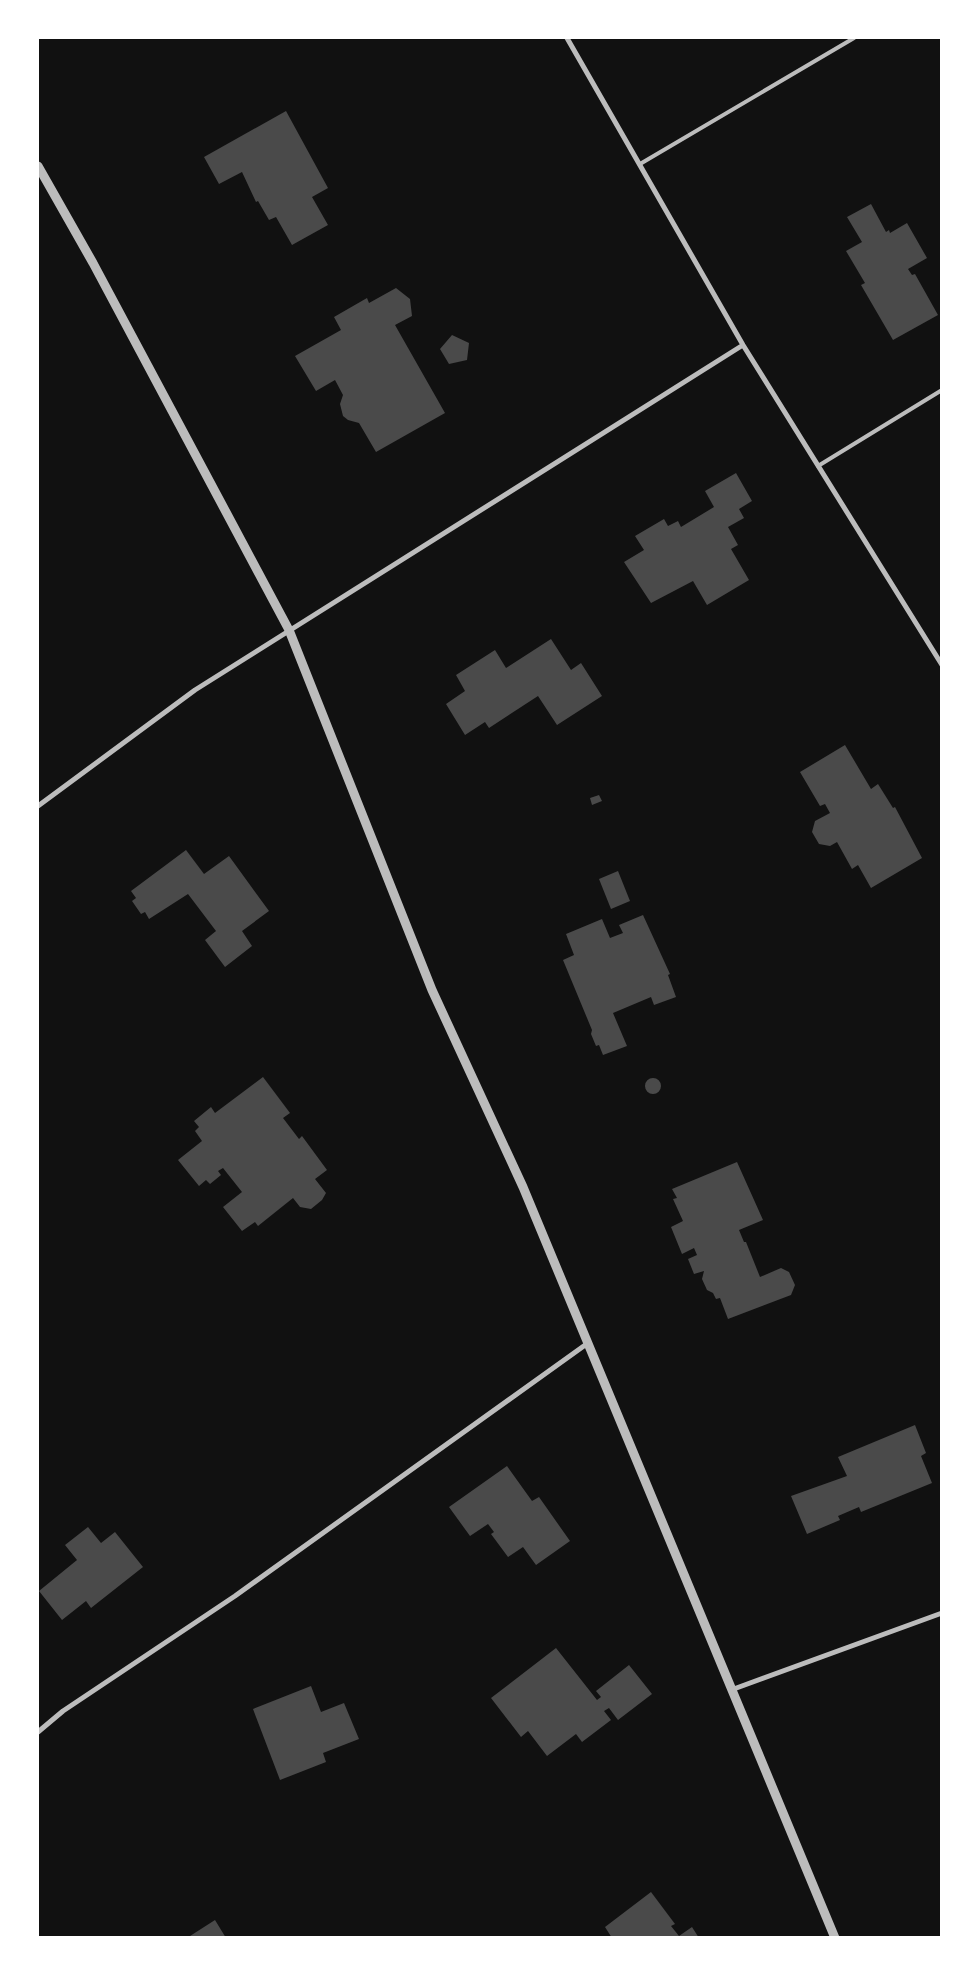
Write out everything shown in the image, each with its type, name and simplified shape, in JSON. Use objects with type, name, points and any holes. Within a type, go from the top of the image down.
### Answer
[{"type":"street","points":[[567,38],[744,344],[942,664]]},
{"type":"street","points":[[38,166],[98,272],[289,630],[432,990],[523,1187],[730,1690],[835,1938]]},
{"type":"street","points":[[38,806],[195,690],[744,344]]},
{"type":"street","points":[[38,1732],[63,1711],[243,1591],[588,1342]]},
{"type":"street","points":[[730,1690],[942,1613]]},
{"type":"lane","points":[[640,164],[854,38]]},
{"type":"lane","points":[[818,466],[942,390]]},
{"type":"building","points":[[286,111],[328,188],[312,197],[328,225],[292,245],[276,217],[269,220],[258,201],[256,202],[242,172],[219,184],[204,157]]},
{"type":"building","points":[[871,204],[886,232],[889,230],[890,233],[907,223],[927,258],[908,269],[912,275],[915,274],[938,315],[893,340],[861,285],[865,283],[846,251],[862,242],[847,217]]},
{"type":"building","points":[[396,288],[410,299],[412,316],[395,325],[445,413],[376,452],[359,423],[348,420],[343,416],[340,404],[343,395],[335,380],[316,391],[295,356],[341,330],[334,317],[367,298],[369,303]]},
{"type":"building","points":[[452,335],[469,343],[467,360],[449,364],[440,349]]},
{"type":"building","points":[[736,473],[752,501],[739,509],[744,518],[728,527],[738,545],[731,549],[749,580],[707,605],[693,581],[651,603],[624,562],[644,550],[635,536],[664,519],[668,526],[678,521],[681,527],[714,507],[705,491]]},
{"type":"building","points":[[551,639],[571,670],[581,663],[602,696],[557,725],[538,696],[489,728],[485,722],[465,735],[446,704],[465,691],[456,675],[495,650],[506,668]]},
{"type":"building","points":[[845,745],[871,789],[878,784],[893,808],[895,807],[922,858],[871,888],[858,865],[852,869],[837,842],[830,846],[819,844],[812,832],[815,821],[830,813],[825,804],[820,806],[800,772]]},
{"type":"building","points":[[599,795],[602,801],[592,805],[590,798]]},
{"type":"building","points":[[186,850],[204,874],[229,856],[269,911],[242,931],[252,946],[225,967],[205,940],[216,931],[188,894],[149,919],[145,912],[141,914],[132,901],[136,898],[131,891]]},
{"type":"building","points":[[618,871],[630,901],[611,909],[599,879]]},
{"type":"building","points":[[643,915],[670,974],[668,975],[676,997],[654,1005],[651,997],[613,1013],[627,1046],[603,1055],[599,1045],[596,1046],[591,1034],[592,1030],[563,960],[574,955],[566,934],[602,919],[610,938],[623,933],[619,925]]},
{"type":"building","points":[[263,1077],[290,1113],[283,1118],[299,1139],[302,1136],[327,1170],[315,1179],[326,1193],[322,1200],[311,1209],[300,1207],[293,1198],[258,1226],[255,1222],[242,1231],[223,1207],[242,1192],[223,1168],[218,1171],[221,1175],[210,1184],[206,1180],[199,1186],[178,1160],[202,1141],[195,1131],[199,1127],[194,1121],[211,1107],[215,1113]]},
{"type":"building","points":[[653,1078],[659,1080],[661,1086],[659,1092],[653,1094],[647,1092],[645,1086],[647,1080]]},
{"type":"building","points":[[737,1162],[763,1220],[739,1230],[760,1277],[781,1268],[789,1272],[795,1285],[791,1295],[728,1319],[720,1298],[716,1299],[713,1293],[707,1290],[702,1279],[704,1271],[694,1274],[688,1259],[697,1255],[694,1248],[682,1254],[671,1227],[683,1221],[673,1199],[677,1198],[672,1189]]},
{"type":"building","points":[[915,1425],[926,1453],[921,1456],[932,1483],[861,1512],[859,1507],[838,1516],[840,1520],[807,1534],[791,1496],[847,1476],[838,1457]]},
{"type":"building","points":[[507,1466],[532,1501],[539,1497],[570,1541],[536,1565],[523,1547],[508,1557],[491,1534],[494,1532],[488,1524],[470,1536],[449,1507]]},
{"type":"building","points":[[88,1527],[101,1543],[115,1532],[143,1567],[91,1608],[86,1601],[62,1620],[39,1591],[77,1560],[65,1545]]},
{"type":"building","points":[[556,1648],[597,1700],[601,1697],[596,1691],[629,1665],[652,1694],[618,1720],[609,1708],[604,1711],[611,1720],[582,1742],[576,1734],[547,1756],[528,1731],[521,1737],[491,1698]]},
{"type":"building","points":[[311,1686],[321,1712],[344,1703],[359,1739],[323,1753],[326,1762],[280,1780],[253,1709]]},
{"type":"building","points":[[651,1892],[675,1924],[671,1926],[679,1936],[692,1927],[699,1938],[612,1938],[605,1927]]},
{"type":"building","points":[[215,1920],[226,1938],[191,1938],[190,1936]]}]
